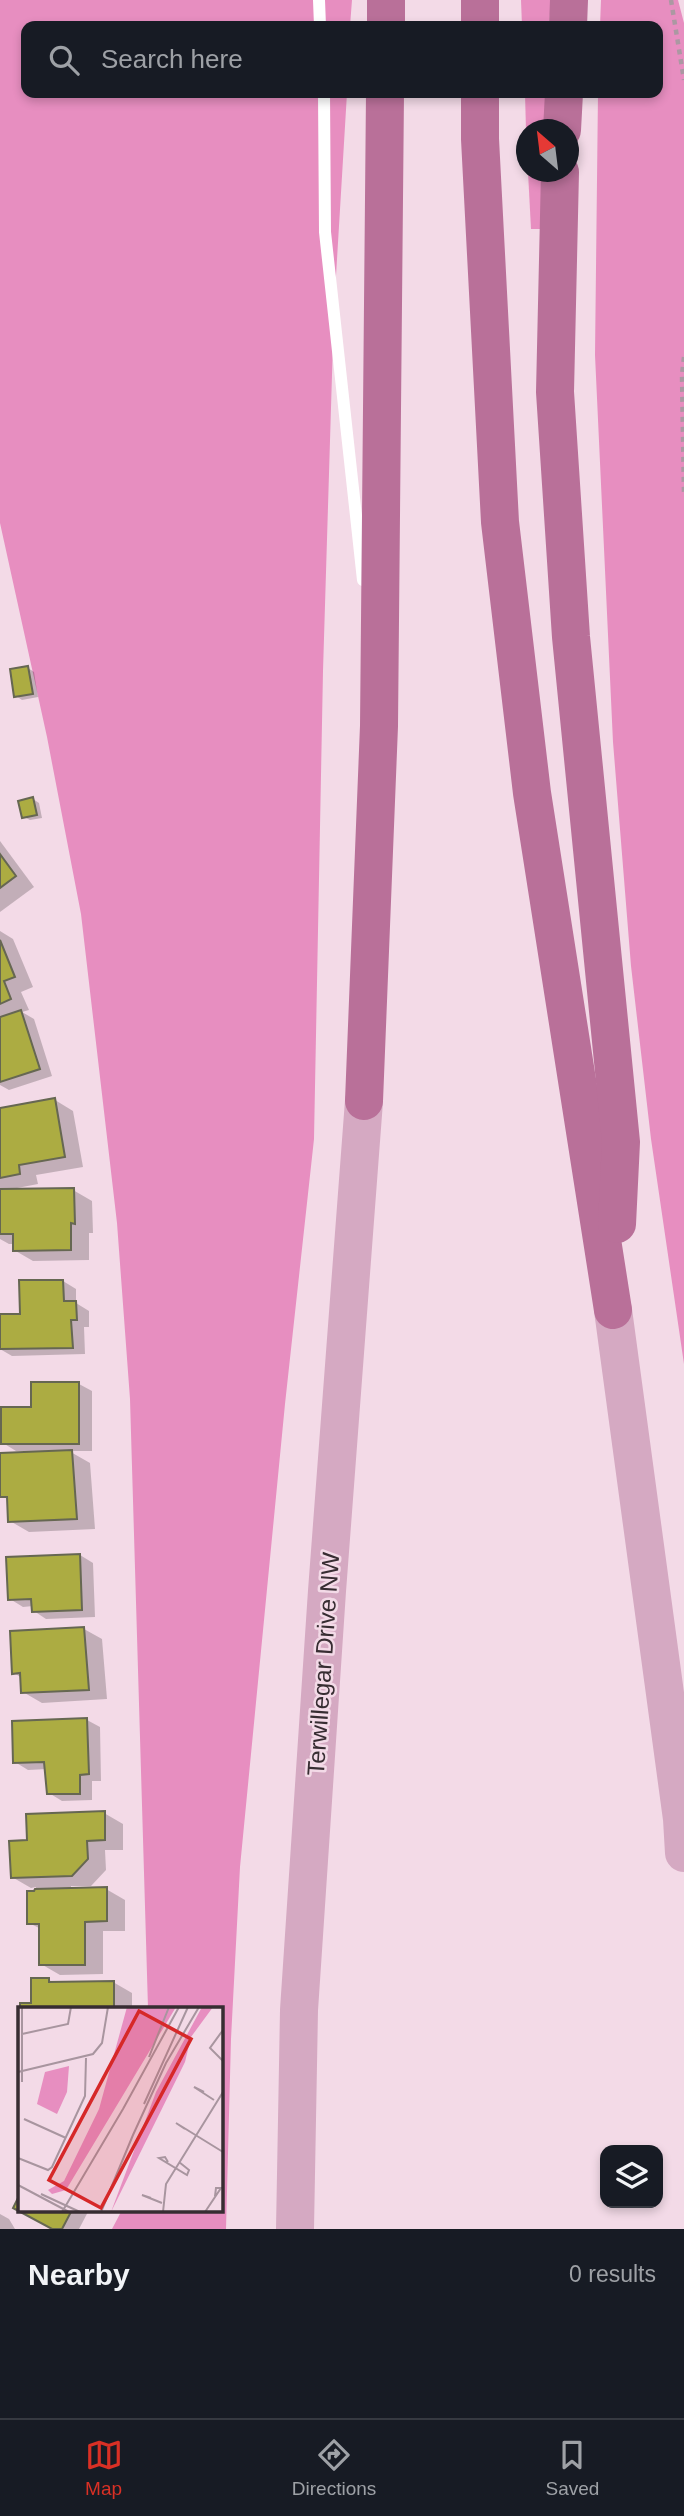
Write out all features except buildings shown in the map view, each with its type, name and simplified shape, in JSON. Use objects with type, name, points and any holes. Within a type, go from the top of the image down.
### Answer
[{"type":"highway","points":[[386,0],[386,21]]},
{"type":"highway","points":[[480,0],[480,21]]},
{"type":"highway","points":[[568,21],[569,0]]},
{"type":"highway","points":[[364,1101],[379,726],[385,98]]},
{"type":"highway","points":[[480,98],[499,522],[532,793],[613,1310]]},
{"type":"highway","points":[[563,119],[564,98]]},
{"type":"highway","points":[[560,182],[555,392],[572,637],[621,1142],[613,1310]]},
{"type":"main road","name":"Terwillegar Drive NW","points":[[295,2229],[299,2010],[364,1101]]},
{"type":"main road","points":[[613,1310],[680,1805],[684,1853]]},
{"type":"lane","points":[[319,0],[320,21]]},
{"type":"lane","points":[[324,98],[325,232],[364,589]]},
{"type":"lane","points":[[367,616],[379,726]]},
{"type":"path","points":[[671,0],[684,80]]},
{"type":"path","points":[[684,357],[684,494]]},
{"type":"shaded area","points":[[0,0],[352,0],[350,21],[21,21],[21,98],[347,98],[334,309],[323,671],[314,1139],[240,1867],[231,2039],[226,2229],[112,2229],[121,2212],[222,2212],[222,2007],[148,2007],[130,1399],[117,1223],[81,914],[47,737],[0,523]]},
{"type":"shaded area","points":[[521,0],[551,0],[549,21],[522,21]]},
{"type":"shaded area","points":[[601,0],[678,0],[684,23],[684,1364],[651,1139],[631,966],[613,742],[595,355],[598,98],[663,98],[663,21],[600,21]]},
{"type":"shaded area","points":[[525,98],[546,98],[545,119],[526,119]]},
{"type":"shaded area","points":[[529,182],[543,182],[541,229],[531,229]]}]
